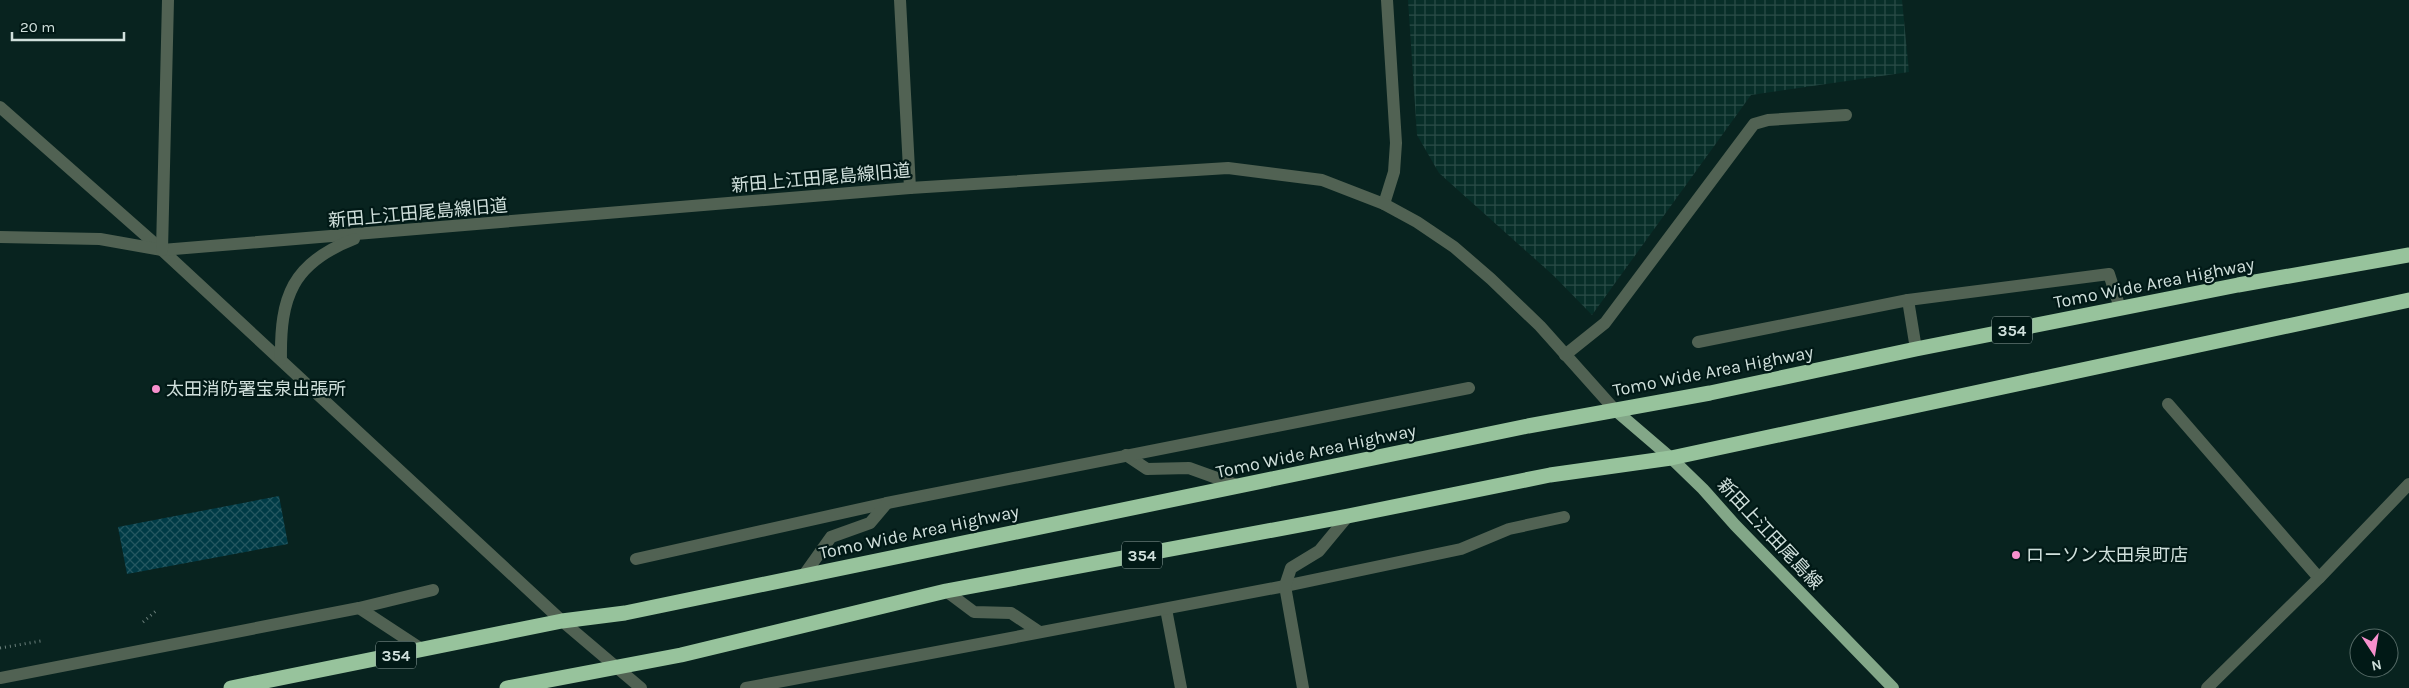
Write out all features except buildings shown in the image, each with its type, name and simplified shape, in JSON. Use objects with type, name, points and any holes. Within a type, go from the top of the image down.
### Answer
[{"type":"highway","name":"Tomo Wide Area Highway","points":[[231,688],[562,621],[625,613],[1615,410],[1710,394],[1916,349],[2120,308],[2409,255]]},
{"type":"highway","name":"354","points":[[507,688],[680,655],[946,591],[1348,516],[1550,475],[1671,458],[2409,300]]},
{"type":"main road","name":"新田上江田尾島線","points":[[1615,410],[1671,458],[1893,688]]},
{"type":"street","points":[[162,250],[165,204],[168,0]]},
{"type":"street","points":[[900,0],[910,188]]},
{"type":"street","points":[[1384,204],[1394,172],[1396,143],[1387,0]]},
{"type":"street","points":[[0,107],[162,250],[562,621],[641,688]]},
{"type":"street","points":[[1565,355],[1605,323],[1754,124],[1768,120],[1846,115]]},
{"type":"street","name":"新田上江田尾島線旧道","points":[[0,237],[100,238],[162,250],[400,232],[910,188],[1228,168],[1322,180],[1384,204],[1417,222],[1454,246],[1491,279],[1540,326],[1615,410]]},
{"type":"street","points":[[281,360],[280,328],[284,309],[291,288],[301,271],[322,256],[353,239],[400,232]]},
{"type":"street","points":[[1698,342],[1908,300],[2109,274],[2120,308]]},
{"type":"street","points":[[1908,300],[1916,349]]},
{"type":"street","points":[[636,559],[887,503],[1469,388]]},
{"type":"street","points":[[2168,404],[2319,578]]},
{"type":"street","points":[[1126,455],[1147,469],[1189,468],[1239,486]]},
{"type":"street","points":[[2207,688],[2319,578],[2409,484]]},
{"type":"street","points":[[804,575],[831,537],[870,523],[887,503]]},
{"type":"street","points":[[1304,688],[1285,586],[1291,568],[1319,550],[1348,516]]},
{"type":"street","points":[[746,688],[1038,631],[1285,586],[1461,549],[1509,528],[1564,518]]},
{"type":"street","points":[[0,678],[359,608],[433,590]]},
{"type":"street","points":[[946,591],[974,612],[1011,613],[1038,631]]},
{"type":"street","points":[[359,608],[423,650]]},
{"type":"street","points":[[1166,609],[1181,688]]},
{"type":"path","points":[[134,624],[144,622],[157,610]]},
{"type":"path","points":[[0,648],[48,640]]},
{"type":"shaded area","points":[[1408,0],[1902,0],[1909,72],[1751,95],[1592,315],[1554,276],[1439,173],[1417,135]]},
{"type":"place","name":"太田消防署宝泉出張所","points":[[156,389]]},
{"type":"place","name":"ローソン太田泉町店","points":[[2016,555]]}]
